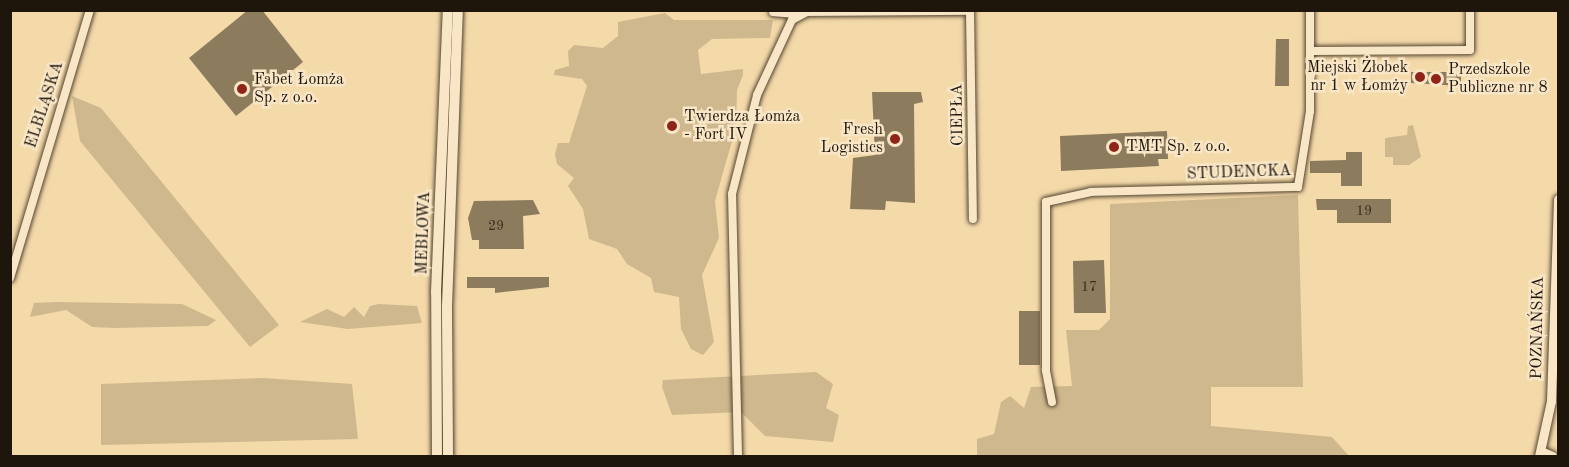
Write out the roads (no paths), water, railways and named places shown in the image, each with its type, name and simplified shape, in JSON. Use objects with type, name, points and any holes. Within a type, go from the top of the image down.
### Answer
[{"type":"main road","name":"MEBLOWA","points":[[437,456],[436,291],[448,10]]},
{"type":"main road","name":"MEBLOWA","points":[[448,456],[447,298],[458,10]]},
{"type":"street","name":"ELBLĄSKA","points":[[10,278],[90,10]]},
{"type":"street","name":"STUDENCKA","points":[[1052,402],[1046,359],[1043,209],[1048,199],[1091,192],[1298,187],[1310,111],[1310,10]]},
{"type":"street","points":[[1310,51],[1470,50],[1470,10]]},
{"type":"street","points":[[773,12],[788,11],[798,14],[970,11]]},
{"type":"street","name":"CIEPŁA","points":[[970,11],[973,219]]},
{"type":"street","points":[[738,456],[732,194],[757,95],[798,14]]},
{"type":"street","name":"POZNAŃSKA","points":[[1540,454],[1551,401],[1558,199]]},
{"type":"street","points":[[1540,454],[1552,456]]},
{"type":"place","name":"Miejski Żłobek nr 1 w Łomży","points":[[1420,77]]},
{"type":"place","name":"Przedszkole Publiczne nr 8","points":[[1436,79]]},
{"type":"place","name":"Fabet Łomża Sp. z o.o.","points":[[242,89]]},
{"type":"place","name":"Twierdza Łomża - Fort IV","points":[[672,126]]},
{"type":"place","name":"Fresh Logistics","points":[[895,139]]},
{"type":"place","name":"TMT Sp. z o.o.","points":[[1114,147]]}]
